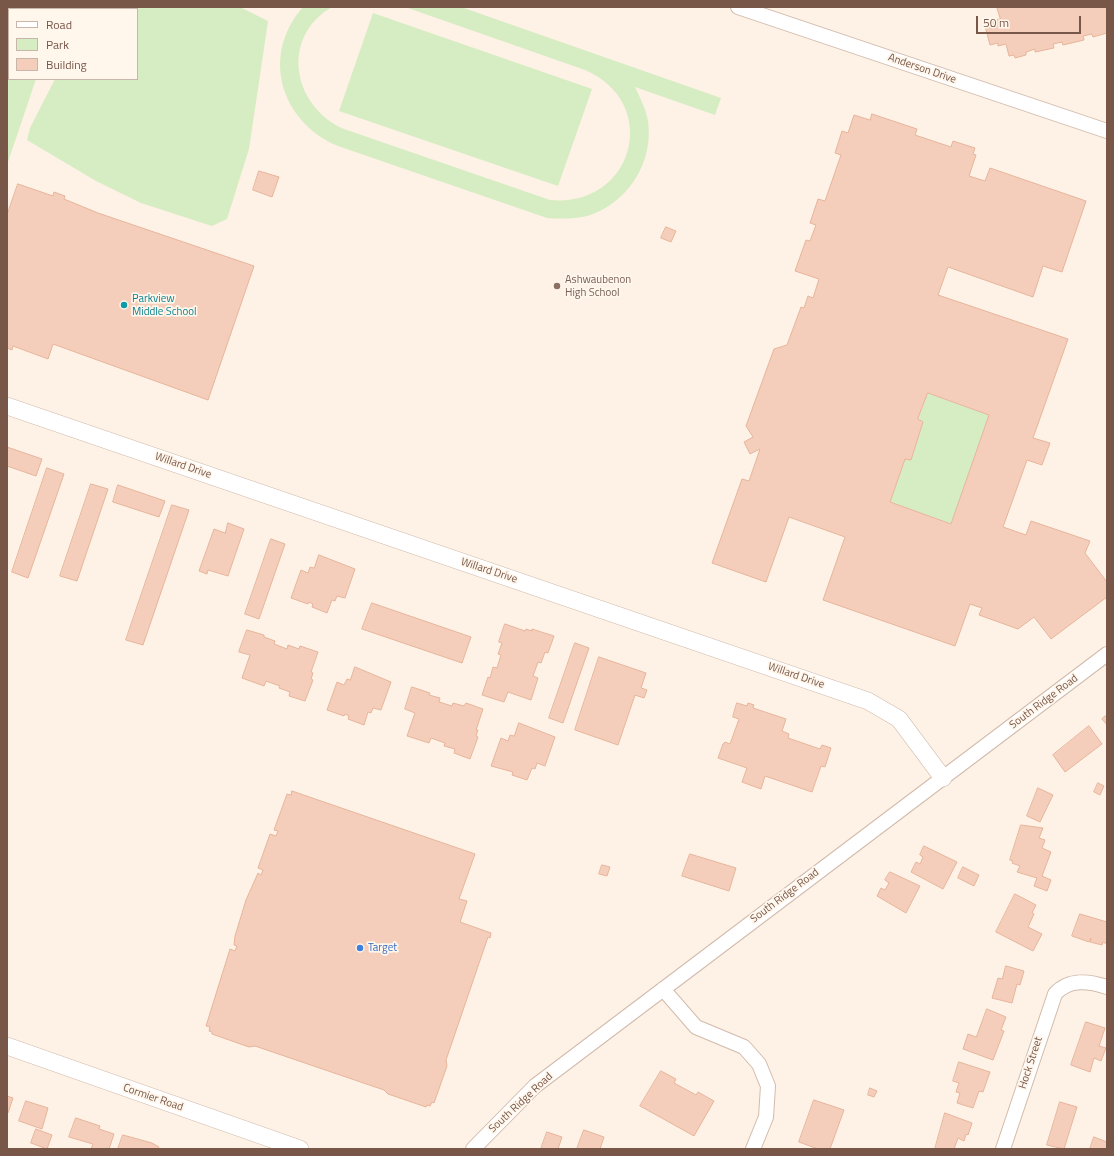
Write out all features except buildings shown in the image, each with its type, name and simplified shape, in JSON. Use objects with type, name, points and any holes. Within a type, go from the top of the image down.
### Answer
[{"type":"street","name":"Anderson Drive","points":[[738,7],[1107,131]]},
{"type":"street","name":"Willard Drive","points":[[7,406],[868,701],[900,719],[943,778]]},
{"type":"street","name":"South Ridge Road","points":[[473,1149],[535,1086],[1107,654]]},
{"type":"street","name":"Hock Street","points":[[1002,1149],[1055,994],[1061,987],[1068,984],[1088,982],[1107,987]]},
{"type":"street","points":[[662,989],[696,1026],[744,1047],[759,1064],[768,1086],[766,1117],[753,1149]]},
{"type":"street","name":"Cormier Road","points":[[7,1046],[300,1149]]},
{"type":"green space","points":[[7,7],[111,7],[8,8],[8,80],[36,80],[7,165]]},
{"type":"green space","points":[[240,7],[268,21],[249,149],[227,219],[212,226],[141,203],[96,181],[27,140],[30,128],[54,80],[138,80],[138,8],[121,8]]},
{"type":"green space","points":[[303,7],[332,7],[315,20],[305,35],[299,53],[299,71],[304,88],[313,104],[326,118],[344,129],[550,200],[579,198],[602,188],[618,171],[628,150],[630,128],[624,105],[609,85],[585,70],[405,7],[461,7],[721,98],[715,115],[635,87],[647,117],[649,137],[647,152],[635,180],[614,202],[601,210],[587,216],[577,218],[547,218],[338,146],[318,135],[302,121],[291,104],[283,86],[280,66],[282,46],[290,26]]},
{"type":"green space","points":[[373,13],[592,89],[558,186],[339,111]]},
{"type":"green space","points":[[928,393],[989,415],[951,524],[890,502],[905,459],[911,460],[923,422],[918,419]]},
{"type":"place","name":"Ashwaubenon High School","points":[[557,286]]},
{"type":"place","name":"Parkview Middle School","points":[[124,305]]},
{"type":"place","name":"Target","points":[[360,948]]}]
